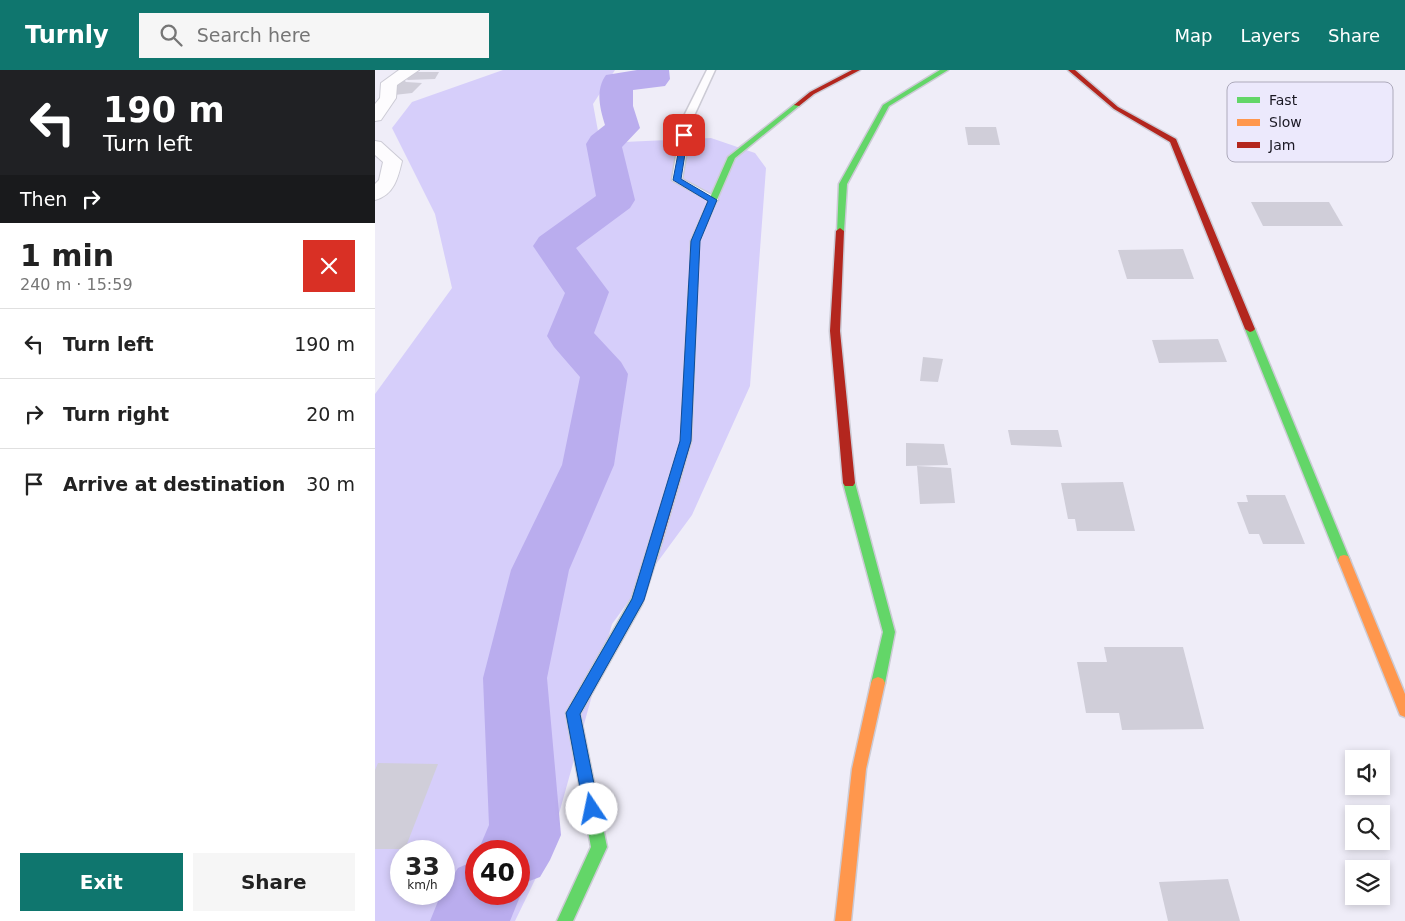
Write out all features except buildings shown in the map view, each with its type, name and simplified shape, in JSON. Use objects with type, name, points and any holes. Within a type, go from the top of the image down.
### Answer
[{"type":"street","points":[[375,116],[388,98],[389,83],[411,70]]},
{"type":"street","points":[[565,921],[599,847],[573,713],[638,600],[686,441],[695,241],[731,157],[812,93],[857,70]]},
{"type":"street","points":[[843,921],[859,769],[889,632],[850,491],[835,331],[843,184],[886,104],[945,70]]},
{"type":"street","points":[[1071,70],[1116,108],[1173,141],[1405,710]]},
{"type":"street","points":[[375,146],[393,161],[388,182],[375,194]]},
{"type":"lane","points":[[711,70],[687,120],[677,180],[713,200]]},
{"type":"shaded area","points":[[503,70],[615,70],[593,104],[598,131],[624,142],[711,138],[755,153],[766,168],[750,386],[692,515],[612,624],[548,853],[530,890],[530,840],[465,840],[465,905],[523,905],[515,921],[375,921],[375,394],[452,288],[435,214],[392,128],[412,102]]},
{"type":"waterway","points":[[522,840],[525,835],[515,678],[540,570],[588,465],[604,374],[570,336],[587,292],[553,246],[616,200],[604,144],[623,128],[616,106],[617,82],[654,79],[653,70]]},
{"type":"waterway","points":[[468,921],[477,905]]},
{"type":"traffic: fast","points":[[840,231],[843,184],[886,105],[945,70]]},
{"type":"traffic: fast","points":[[693,286],[695,241],[732,157],[797,105]]},
{"type":"traffic: fast","points":[[1250,329],[1344,560]]},
{"type":"traffic: fast","points":[[849,483],[889,632],[878,683]]},
{"type":"traffic: fast","points":[[565,921],[599,847],[573,713],[638,600],[656,541]]},
{"type":"traffic: slow","points":[[1344,560],[1405,710]]},
{"type":"traffic: slow","points":[[843,921],[859,769],[878,683]]},
{"type":"traffic: jam","points":[[797,105],[812,93],[857,70]]},
{"type":"traffic: jam","points":[[1071,70],[1116,108],[1173,141],[1250,329]]},
{"type":"traffic: jam","points":[[840,231],[835,331],[849,483]]},
{"type":"traffic: jam","points":[[656,541],[686,441],[693,286]]},
{"type":"route","points":[[592,809],[573,713],[638,600],[686,441],[695,241],[713,200],[677,180],[684,135]]}]
